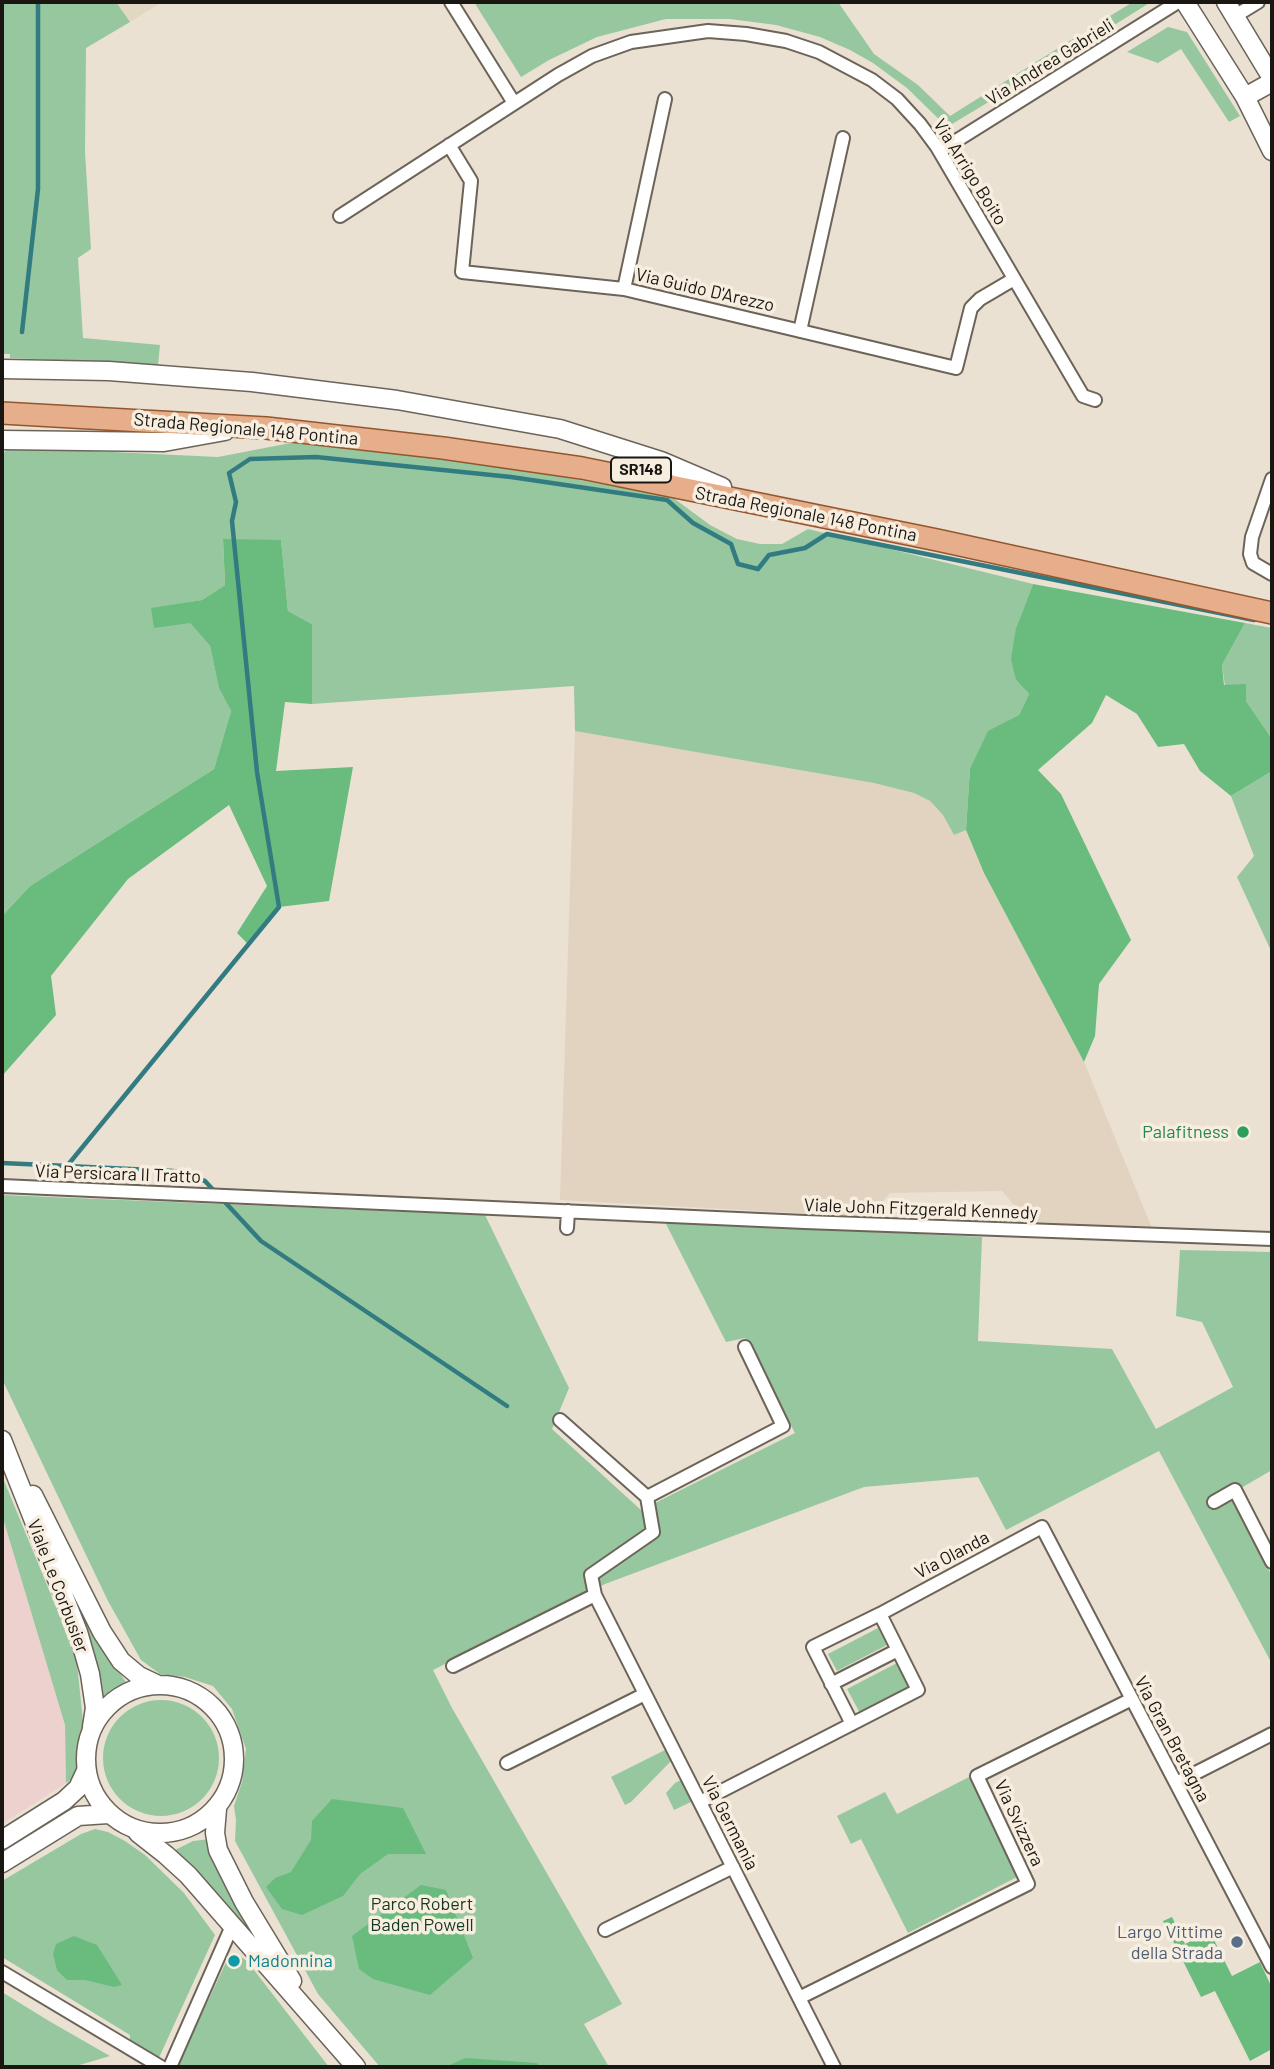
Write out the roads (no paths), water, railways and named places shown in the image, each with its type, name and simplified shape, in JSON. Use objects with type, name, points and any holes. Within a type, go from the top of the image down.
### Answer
[{"type":"main road","name":"Strada Regionale 148 Pontina","points":[[2,401],[227,411],[444,435],[588,459],[1105,563],[1272,600]]},
{"type":"main road","name":"Strada Regionale 148 Pontina","points":[[2,413],[266,428],[443,448],[582,468],[950,543],[1272,613]]},
{"type":"street","points":[[451,2],[514,103]]},
{"type":"street","name":"Via Andrea Gabrieli","points":[[940,151],[1178,2]]},
{"type":"street","points":[[1185,2],[1245,97],[1272,151]]},
{"type":"street","points":[[1245,97],[1272,80],[1231,9],[1258,2]]},
{"type":"street","name":"Via Arrigo Boito","points":[[340,216],[514,103],[592,56],[631,42],[708,31],[786,41],[819,51],[872,80],[897,99],[920,124],[940,151],[1083,396],[1095,400]]},
{"type":"street","points":[[624,289],[665,99]]},
{"type":"street","points":[[800,331],[843,138]]},
{"type":"street","name":"Via Guido D'Arezzo","points":[[449,145],[471,181],[462,272],[624,289],[956,368],[971,308],[979,299],[1014,279]]},
{"type":"street","points":[[2,369],[109,371],[252,382],[397,400],[560,429],[660,461],[722,487]]},
{"type":"street","points":[[2,440],[164,442],[225,431],[266,428]]},
{"type":"street","points":[[1272,478],[1250,549],[1253,563],[1272,574]]},
{"type":"street","name":"Via Persicara II Tratto","points":[[2,1186],[233,1196]]},
{"type":"street","name":"Viale John Fitzgerald Kennedy","points":[[233,1196],[1272,1239]]},
{"type":"street","points":[[567,1228],[568,1211]]},
{"type":"street","points":[[647,1497],[783,1426],[745,1347]]},
{"type":"street","points":[[453,1666],[595,1595],[591,1575],[653,1532],[647,1497],[559,1420]]},
{"type":"street","name":"Viale Le Corbusier","points":[[3,1442],[42,1510],[102,1632],[121,1661],[139,1676],[156,1684],[181,1687],[204,1698],[221,1716],[232,1738],[235,1763],[230,1787],[217,1809],[199,1824],[177,1833],[155,1834],[132,1829]]},
{"type":"street","name":"Viale Le Corbusier","points":[[3,1442],[78,1632],[90,1674],[94,1708],[86,1751],[86,1771],[94,1794],[108,1814],[132,1829],[188,1875],[356,2067]]},
{"type":"street","points":[[1214,1502],[1235,1490],[1272,1562]]},
{"type":"street","name":"Via Olanda","points":[[852,1724],[813,1647],[1042,1527]]},
{"type":"street","name":"Via Gran Bretagna","points":[[1042,1527],[1272,1967]]},
{"type":"street","name":"Via Germania","points":[[595,1595],[834,2067]]},
{"type":"street","points":[[700,1802],[918,1690],[880,1614]]},
{"type":"street","points":[[831,1684],[898,1650]]},
{"type":"street","name":"Viale Le Corbusier","points":[[91,1731],[102,1713],[117,1698],[156,1684]]},
{"type":"street","points":[[507,1763],[645,1694]]},
{"type":"street","name":"Via Svizzera","points":[[799,1998],[1028,1884],[978,1776],[1132,1699]]},
{"type":"street","points":[[1176,1783],[1272,1734]]},
{"type":"street","points":[[2,1840],[64,1801],[78,1788],[86,1771]]},
{"type":"street","name":"Viale Le Corbusier","points":[[217,1809],[215,1833],[224,1863],[272,1951],[324,2032]]},
{"type":"street","points":[[2,1863],[78,1816],[108,1814]]},
{"type":"street","points":[[605,1930],[733,1867]]},
{"type":"street","points":[[170,2067],[232,1926]]},
{"type":"street","points":[[2,1972],[161,2067]]},
{"type":"waterway","points":[[22,332],[38,189],[38,2]]},
{"type":"waterway","points":[[217,1194],[205,1181],[173,1171],[67,1166],[279,907],[257,772],[232,521],[236,502],[229,473],[250,459],[316,457],[511,477],[667,500],[693,523],[731,544],[738,564],[758,569],[769,555],[805,548],[827,534],[1254,620]]},
{"type":"waterway","points":[[2,1163],[67,1166]]},
{"type":"waterway","points":[[223,1200],[261,1241],[507,1406]]},
{"type":"place","name":"Palafitness","points":[[1243,1132]]},
{"type":"place","name":"Largo Vittime della Strada","points":[[1237,1942]]},
{"type":"place","name":"Madonnina","points":[[234,1961]]},
{"type":"park label","name":"Parco Robert Baden Powell","points":[[422,1914]]}]
